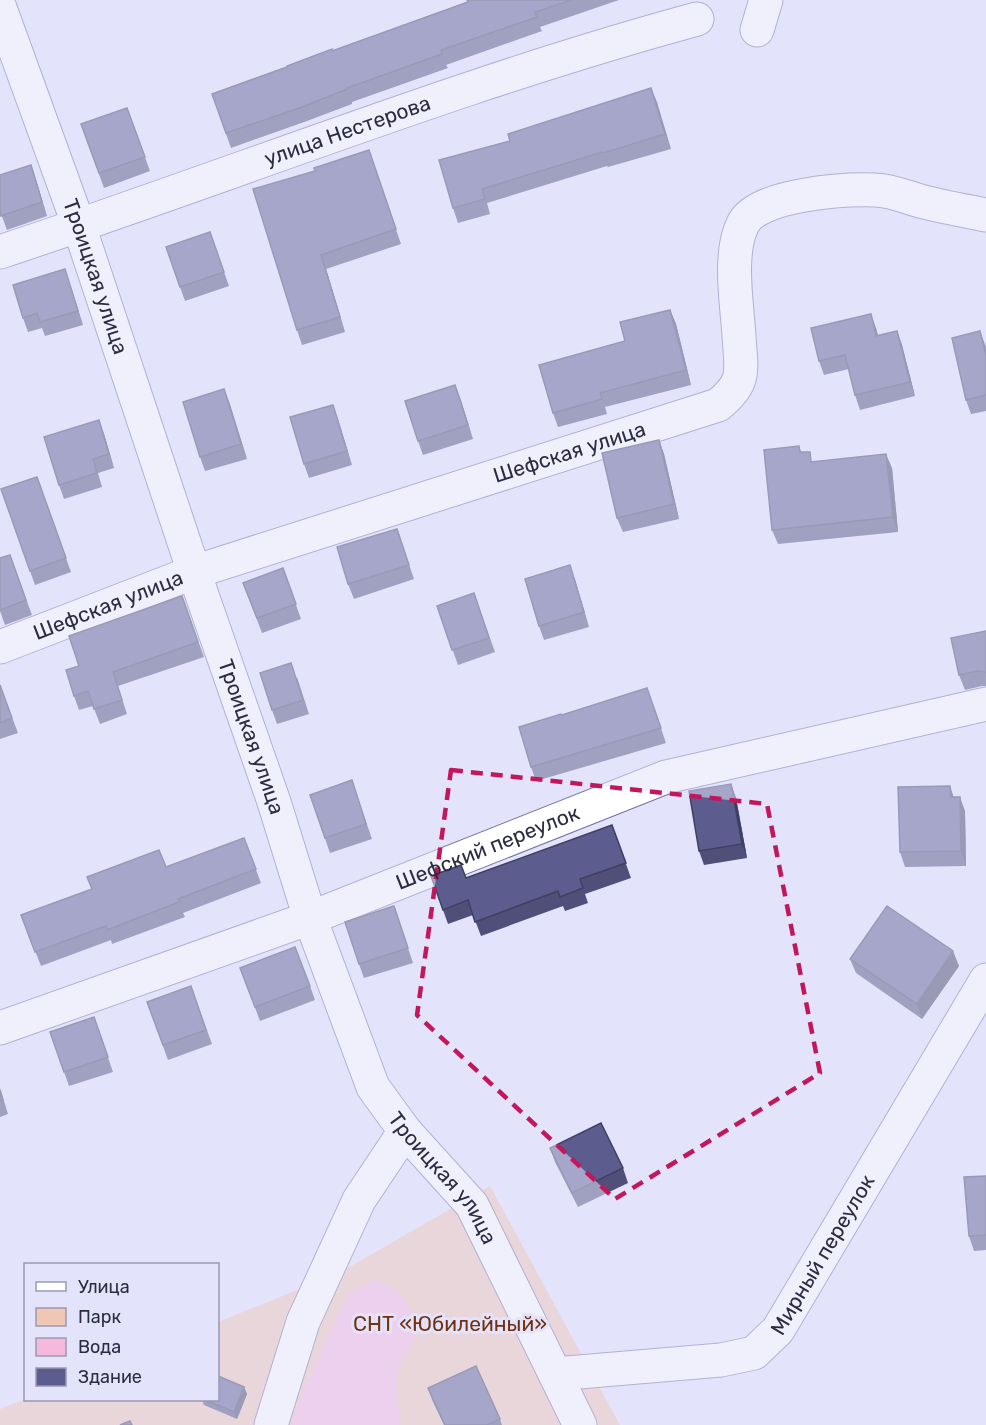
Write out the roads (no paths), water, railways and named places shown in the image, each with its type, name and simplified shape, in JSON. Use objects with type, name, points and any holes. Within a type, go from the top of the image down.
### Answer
[{"type":"street","name":"Троицкая улица","points":[[0,8],[79,226],[194,572],[274,802],[310,918],[372,1087],[405,1131],[472,1205],[580,1425]]},
{"type":"street","name":"улица Нестерова","points":[[0,252],[79,226],[378,118],[697,19]]},
{"type":"street","name":"Шефская улица","points":[[0,647],[194,572],[718,405],[730,396],[742,376],[736,274],[737,242],[744,222],[759,209],[779,200],[822,192],[877,190],[986,215]]},
{"type":"street","name":"Шефский переулок","points":[[0,1028],[310,918],[666,777],[986,704]]},
{"type":"street","name":"Мирный переулок","points":[[555,1374],[721,1360],[754,1353],[778,1330],[986,981]]},
{"type":"street","points":[[271,1425],[307,1312],[359,1200],[405,1131]]},
{"type":"water","points":[[374,1280],[398,1290],[421,1326],[396,1373],[400,1425],[292,1425],[316,1362],[347,1296]]},
{"type":"park label","name":"СНТ «Юбилейный»","points":[[450,1324]]}]
